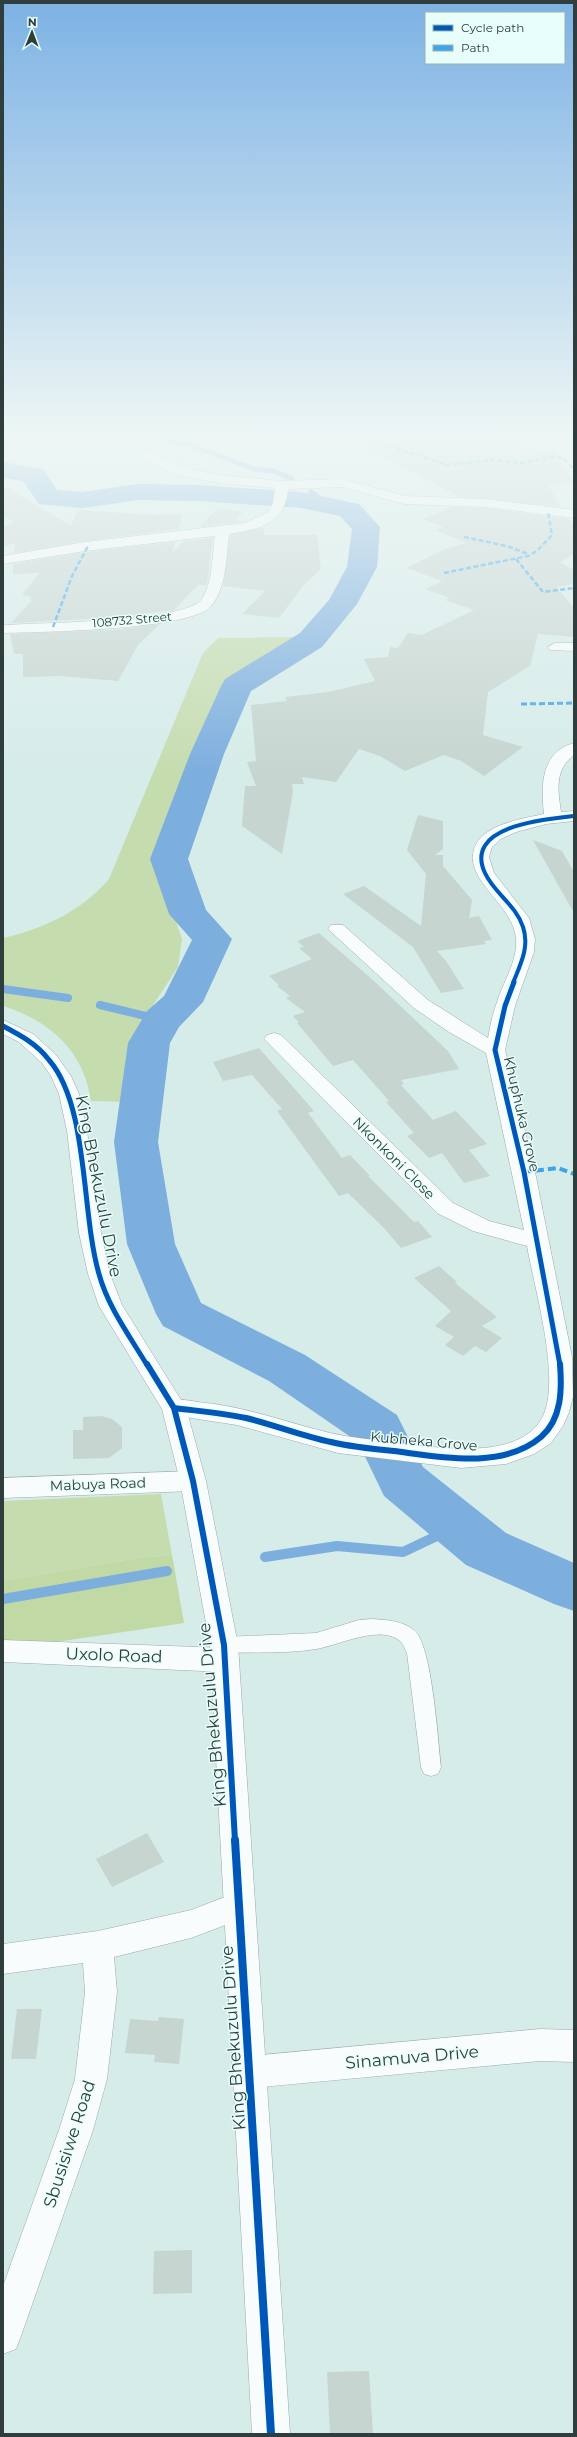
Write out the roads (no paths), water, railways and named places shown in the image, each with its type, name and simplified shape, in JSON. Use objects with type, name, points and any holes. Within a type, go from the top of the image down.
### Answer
[{"type":"street","points":[[3,560],[78,548]]},
{"type":"street","name":"108732 Street","points":[[3,629],[149,621],[175,617],[198,609],[210,599],[214,591],[220,548]]},
{"type":"street","points":[[555,647],[574,647]]},
{"type":"street","points":[[553,817],[549,776],[558,760],[574,748]]},
{"type":"street","name":"Khuphuka Grove","points":[[536,1241],[524,1172],[495,1050],[498,1028],[525,952],[527,939],[519,916],[485,872],[482,851],[488,840],[508,828],[553,817],[574,816]]},
{"type":"street","points":[[337,929],[421,1004],[456,1028],[495,1050]]},
{"type":"street","name":"King Bhekuzulu Drive","points":[[3,1026],[26,1038],[50,1059],[62,1076],[69,1094],[77,1131],[90,1233],[99,1274],[111,1306],[174,1408],[193,1481],[224,1652],[238,1906],[250,2072],[272,2434]]},
{"type":"street","name":"Nkonkoni Close","points":[[274,1039],[445,1208],[481,1226],[536,1241]]},
{"type":"street","name":"Kubheka Grove","points":[[174,1408],[244,1417],[329,1442],[358,1447],[420,1455],[486,1458],[512,1453],[530,1444],[543,1434],[554,1421],[559,1406],[561,1381],[560,1357],[536,1241]]},
{"type":"street","name":"Mabuya Road","points":[[3,1488],[193,1481]]},
{"type":"street","name":"Uxolo Road","points":[[3,1651],[224,1652]]},
{"type":"street","points":[[3,1959],[98,1946],[192,1924],[238,1906]]},
{"type":"street","name":"Sbusisiwe Road","points":[[3,2336],[76,2130],[91,2079],[101,1992],[98,1946]]},
{"type":"street","name":"Sinamuva Drive","points":[[250,2072],[540,2045],[574,2046]]},
{"type":"lane","points":[[224,1652],[316,1641],[359,1628],[373,1627],[393,1629],[408,1636],[417,1652],[431,1767]]},
{"type":"waterway","points":[[364,548],[362,567],[342,604],[311,640],[237,686],[207,754],[169,859],[188,914],[212,939],[182,1002],[162,1020],[149,1043],[136,1142],[151,1244],[181,1314],[287,1368],[378,1429],[403,1481],[486,1549],[574,1588]]},
{"type":"waterway","points":[[3,989],[68,998]]},
{"type":"waterway","points":[[100,1005],[162,1020]]},
{"type":"waterway","points":[[265,1557],[337,1546],[403,1552],[458,1526]]},
{"type":"waterway","points":[[3,1599],[167,1571]]}]
